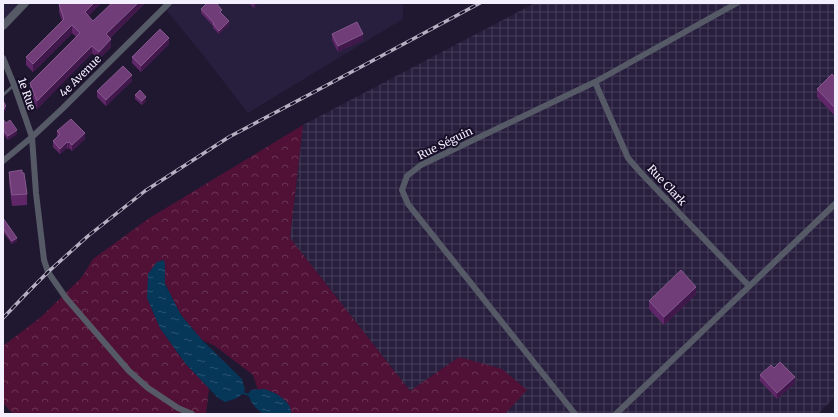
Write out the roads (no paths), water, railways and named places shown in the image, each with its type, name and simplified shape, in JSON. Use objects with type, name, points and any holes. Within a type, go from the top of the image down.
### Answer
[{"type":"street","points":[[3,26],[25,3]]},
{"type":"street","name":"Rue Séguin","points":[[575,414],[408,204],[402,190],[407,176],[421,165],[595,82],[737,3]]},
{"type":"street","name":"4e Avenue","points":[[3,161],[32,137],[167,4]]},
{"type":"street","name":"1e Rue","points":[[3,58],[32,137],[36,193],[44,260],[48,272],[66,298],[129,371],[148,388],[178,408],[192,414]]},
{"type":"street","name":"Rue Clark","points":[[595,82],[628,158],[749,286]]},
{"type":"street","points":[[616,414],[835,204]]},
{"type":"lane","points":[[3,95],[14,85]]},
{"type":"water","points":[[163,260],[165,263],[165,284],[181,315],[202,340],[242,379],[245,390],[237,398],[225,402],[218,398],[185,363],[160,328],[147,298],[148,274],[157,262]]},
{"type":"water","points":[[264,389],[273,392],[286,401],[291,409],[291,414],[263,414],[258,410],[252,403],[248,394],[251,390]]},
{"type":"waterway","points":[[243,393],[249,395]]},
{"type":"railway","points":[[3,318],[48,272],[88,236],[145,191],[229,137],[480,3]]}]
